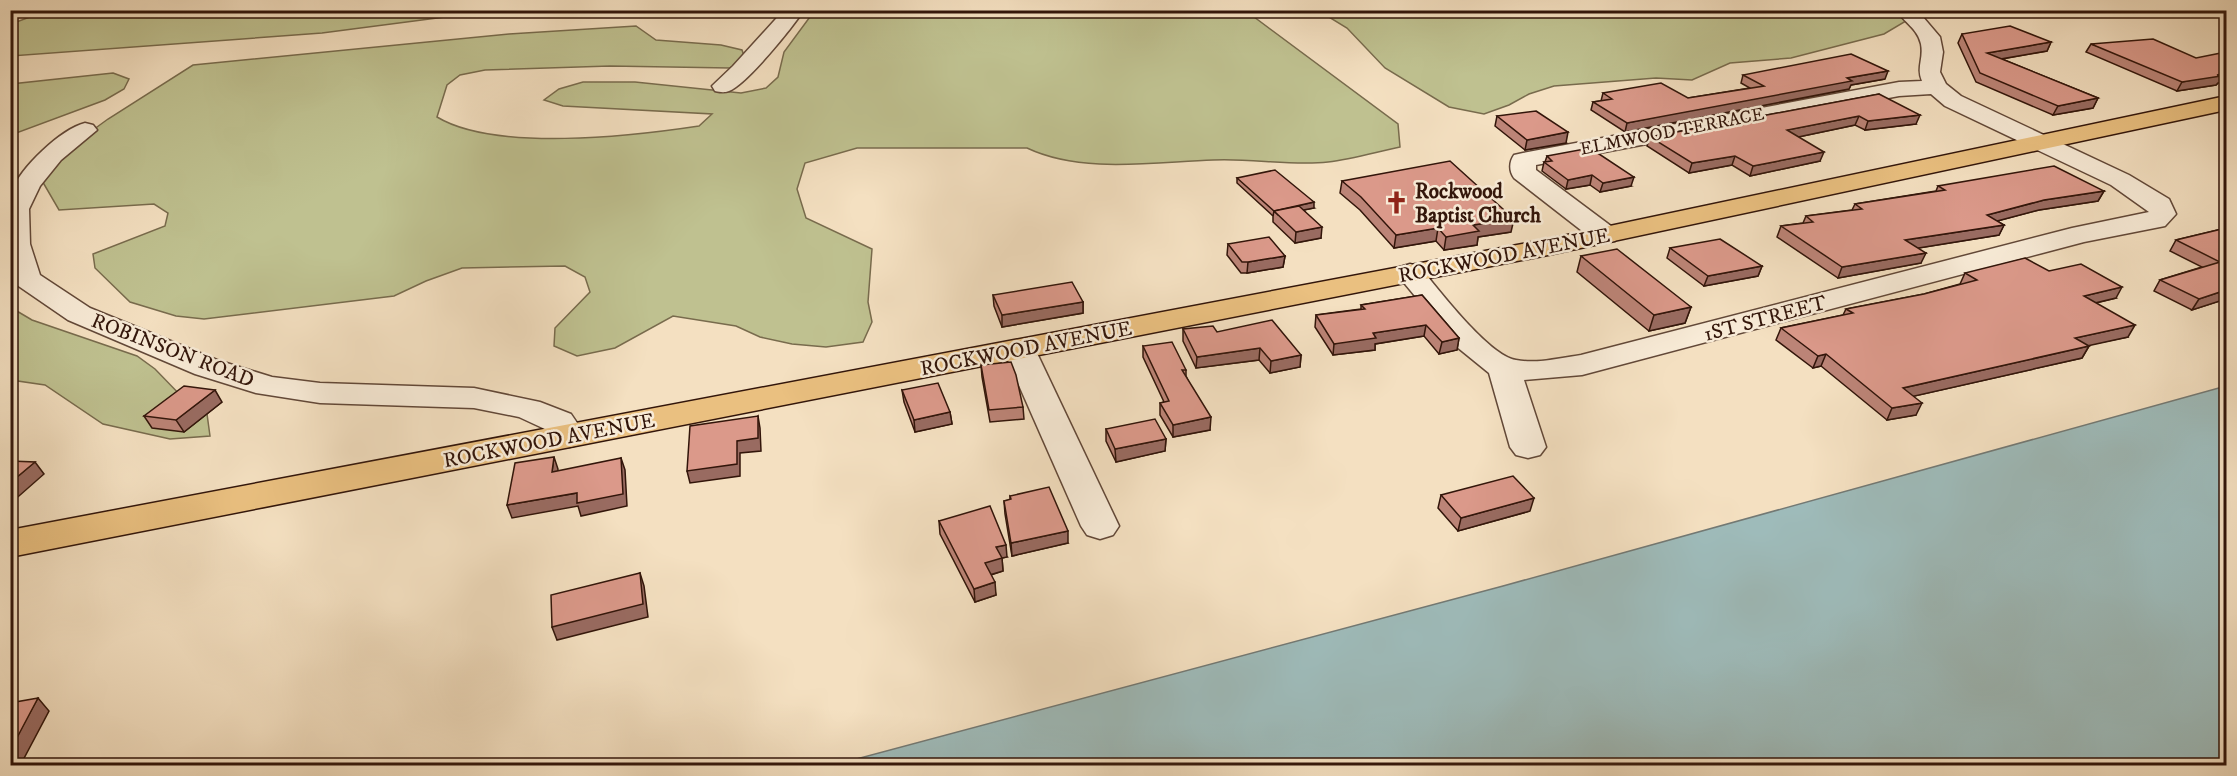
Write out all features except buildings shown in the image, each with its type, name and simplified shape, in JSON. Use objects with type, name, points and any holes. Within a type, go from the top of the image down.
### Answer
[{"type":"main road","name":"ROCKWOOD AVENUE","points":[[10,544],[1605,235],[2226,103]]},
{"type":"street","points":[[723,86],[741,71],[795,10]]},
{"type":"street","points":[[1905,10],[1930,37],[1934,46],[1929,72],[1936,87],[1953,101],[2041,143]]},
{"type":"street","name":"ELMWOOD TERRACE","points":[[1605,235],[1523,173],[1523,160],[1887,91],[1936,87]]},
{"type":"street","name":"ROBINSON ROAD","points":[[85,130],[52,155],[28,184],[16,209],[16,244],[27,279],[79,314],[206,367],[268,386],[320,393],[474,398],[528,410],[559,422],[569,436]]},
{"type":"street","name":"1ST STREET","points":[[1504,369],[1534,370],[1582,365],[2082,234],[2155,220],[2163,214],[2160,205],[2120,180],[2041,143]]},
{"type":"street","points":[[1410,273],[1476,349],[1504,369],[1528,447]]},
{"type":"street","points":[[1019,349],[1100,526]]},
{"type":"green space","points":[[815,10],[1246,11],[1398,124],[1400,147],[1346,159],[1314,163],[1227,160],[1143,164],[1094,164],[1071,161],[1027,148],[857,148],[805,163],[797,189],[806,218],[872,249],[868,302],[872,322],[863,342],[826,347],[792,344],[760,337],[736,326],[673,316],[615,348],[577,356],[554,346],[555,328],[590,292],[585,277],[565,266],[462,268],[394,296],[204,319],[176,316],[130,302],[95,268],[93,254],[165,226],[168,213],[154,204],[59,210],[41,179],[60,154],[108,119],[193,65],[509,34],[636,26],[656,40],[721,45],[742,50],[745,59],[730,68],[610,66],[485,70],[460,75],[447,85],[437,117],[462,128],[493,135],[528,138],[602,137],[699,126],[712,114],[563,106],[544,100],[559,89],[583,82],[635,82],[741,93],[766,88],[778,77],[784,52]]},
{"type":"green space","points":[[1890,10],[1906,21],[1884,34],[1791,58],[1730,63],[1692,80],[1656,78],[1554,86],[1529,94],[1509,105],[1484,114],[1449,107],[1385,68],[1347,28],[1319,11]]},
{"type":"green space","points":[[46,11],[491,11],[322,33],[11,56],[11,24]]},
{"type":"green space","points":[[113,73],[129,79],[124,89],[105,100],[11,135],[11,84]]},
{"type":"green space","points":[[10,307],[32,320],[137,356],[155,369],[185,400],[207,414],[210,436],[170,439],[103,424],[45,385],[11,380]]},
{"type":"water","points":[[2226,386],[2226,765],[834,765],[1503,586]]},
{"type":"place","name":"Rockwood Baptist Church","points":[[1397,203]]}]
